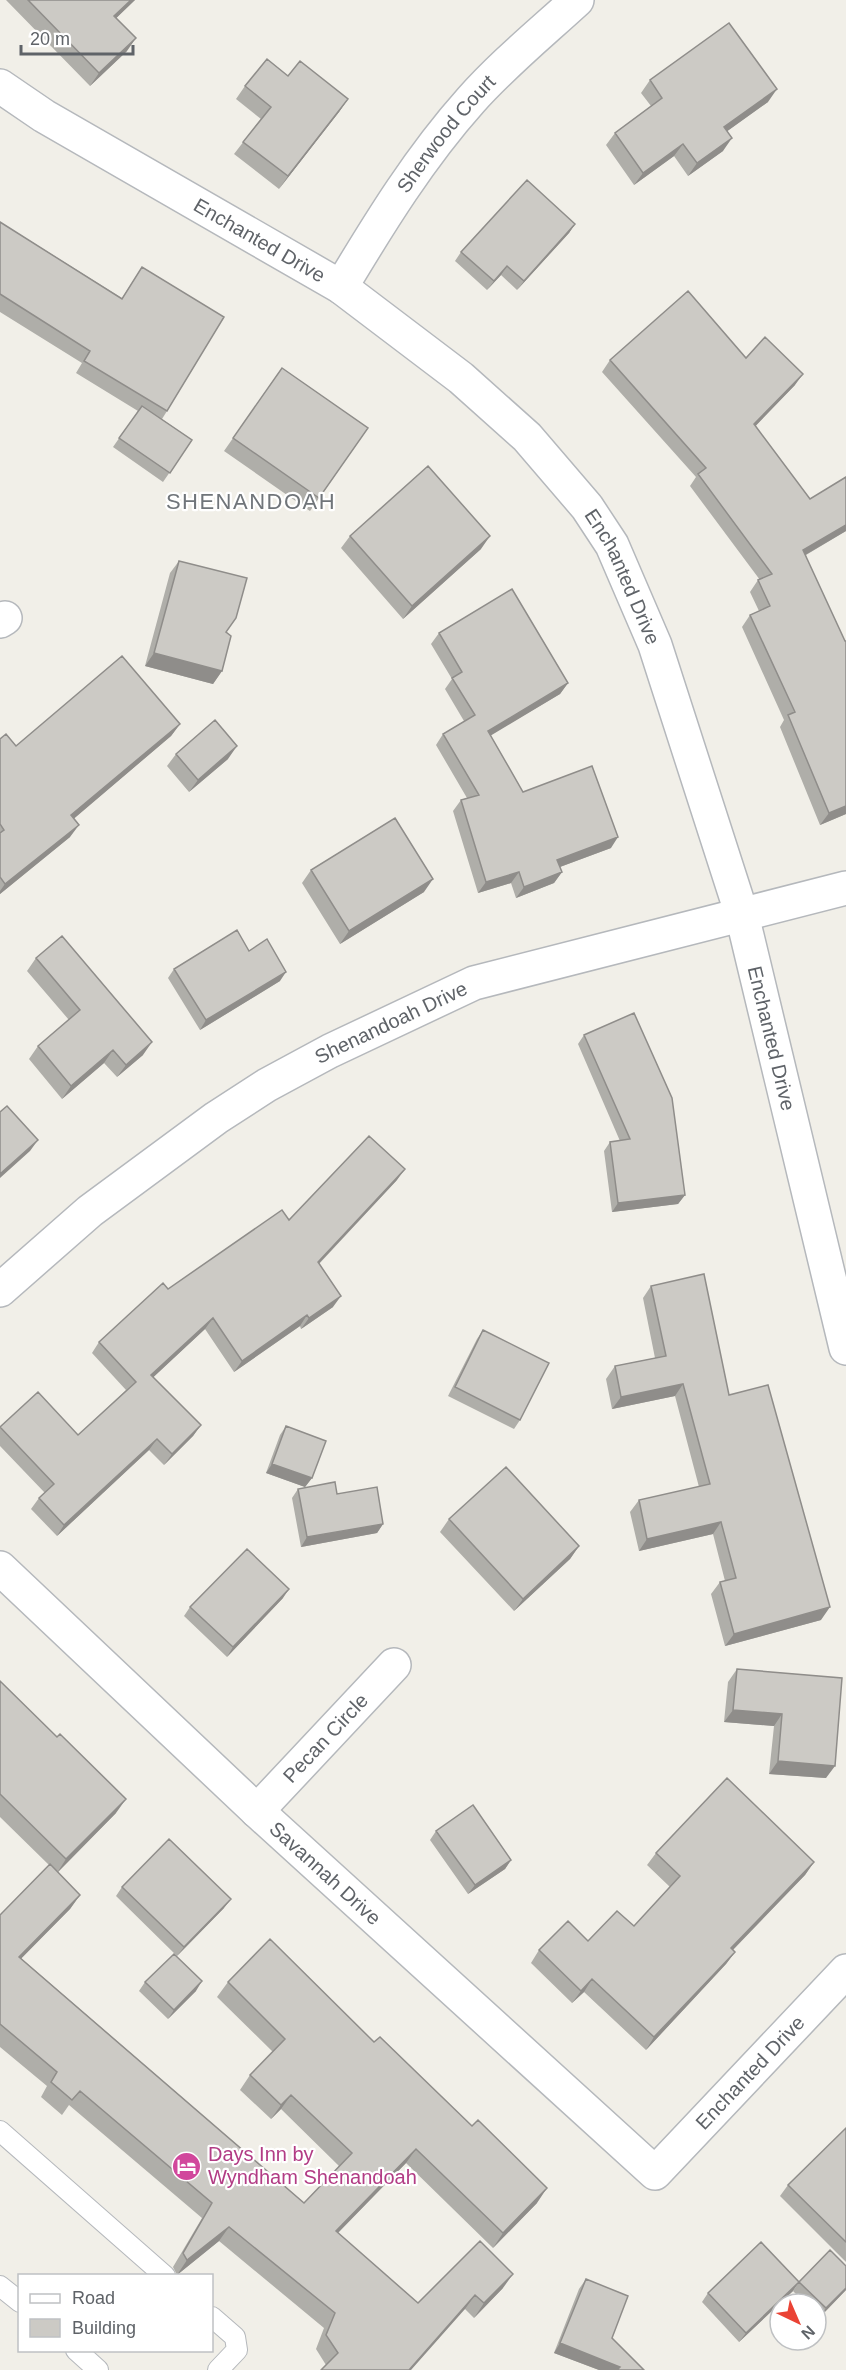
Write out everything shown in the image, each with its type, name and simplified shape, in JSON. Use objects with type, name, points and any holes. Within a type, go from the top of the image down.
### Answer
[{"type":"street","name":"Sherwood Court","points":[[341,287],[401,190],[439,138],[505,65],[577,0]]},
{"type":"street","name":"Enchanted Drive","points":[[0,86],[44,116],[341,287],[461,378],[527,438],[586,507],[612,544],[655,645],[742,915],[846,1348]]},
{"type":"street","name":"Shenandoah Drive","points":[[0,1290],[73,1225],[156,1160],[267,1085],[330,1051],[474,983],[846,888]]},
{"type":"street","name":"Savannah Drive","points":[[0,1568],[257,1811],[655,2173]]},
{"type":"street","name":"Pecan Circle","points":[[257,1811],[394,1665]]},
{"type":"street","name":"Enchanted Drive","points":[[655,2173],[846,1971]]},
{"type":"lane","points":[[0,2131],[163,2274]]},
{"type":"lane","points":[[0,2286],[18,2300]]},
{"type":"lane","points":[[213,2318],[235,2337],[237,2350],[218,2370]]},
{"type":"lane","points":[[78,2352],[98,2370]]},
{"type":"building","points":[[28,0],[131,0],[114,16],[136,38],[99,73]]},
{"type":"building","points":[[729,23],[777,89],[724,127],[732,138],[697,163],[683,144],[643,173],[615,133],[662,98],[650,80]]},
{"type":"building","points":[[267,59],[288,76],[300,61],[348,99],[288,176],[243,142],[271,107],[245,86]]},
{"type":"building","points":[[527,180],[575,224],[524,281],[507,266],[494,281],[461,252]]},
{"type":"building","points":[[0,222],[122,299],[142,267],[224,317],[167,411],[84,361],[90,351],[0,294]]},
{"type":"building","points":[[688,291],[746,358],[765,337],[803,374],[754,424],[810,499],[846,477],[846,525],[803,550],[846,641],[846,806],[829,813],[788,715],[795,712],[750,615],[770,606],[758,580],[772,574],[698,474],[706,468],[610,360]]},
{"type":"building","points":[[282,368],[368,428],[319,498],[233,438]]},
{"type":"building","points":[[142,406],[192,440],[170,473],[119,438]]},
{"type":"building","points":[[428,466],[490,536],[412,606],[350,536]]},
{"type":"building","points":[[179,561],[247,578],[236,618],[226,632],[231,636],[222,671],[154,653]]},
{"type":"building","points":[[512,589],[568,683],[488,731],[523,792],[592,766],[618,837],[557,860],[562,872],[524,887],[519,872],[486,882],[461,800],[479,795],[443,734],[475,715],[452,678],[462,672],[439,633]]},
{"type":"building","points":[[122,656],[180,724],[71,815],[79,825],[5,884],[0,877],[0,833],[4,830],[0,824],[0,739],[6,734],[16,746]]},
{"type":"building","points":[[215,720],[237,746],[198,780],[176,754]]},
{"type":"building","points":[[395,818],[433,879],[349,931],[311,870]]},
{"type":"building","points":[[237,930],[249,951],[267,939],[286,972],[206,1020],[174,969]]},
{"type":"building","points":[[62,936],[152,1042],[126,1065],[113,1050],[71,1086],[38,1046],[80,1010],[36,958]]},
{"type":"building","points":[[634,1013],[672,1098],[685,1195],[618,1203],[610,1142],[630,1139],[584,1035]]},
{"type":"building","points":[[7,1106],[38,1140],[0,1174],[0,1112]]},
{"type":"building","points":[[369,1136],[405,1169],[318,1262],[341,1296],[309,1318],[307,1315],[242,1361],[213,1318],[151,1375],[201,1425],[172,1454],[157,1439],[64,1525],[39,1498],[54,1484],[0,1427],[38,1392],[78,1435],[136,1382],[99,1342],[163,1283],[168,1289],[282,1210],[289,1220]]},
{"type":"building","points":[[704,1274],[729,1395],[768,1385],[830,1607],[734,1634],[720,1582],[736,1578],[721,1522],[647,1539],[639,1500],[710,1484],[683,1384],[621,1397],[615,1366],[666,1356],[651,1286]]},
{"type":"building","points":[[483,1330],[549,1363],[520,1420],[455,1387]]},
{"type":"building","points":[[286,1426],[326,1441],[312,1478],[272,1464]]},
{"type":"building","points":[[506,1467],[579,1546],[523,1599],[449,1519]]},
{"type":"building","points":[[335,1482],[337,1494],[377,1487],[383,1524],[307,1537],[298,1489]]},
{"type":"building","points":[[247,1549],[289,1589],[233,1647],[190,1607]]},
{"type":"building","points":[[737,1669],[842,1678],[835,1766],[778,1761],[782,1714],[733,1710]]},
{"type":"building","points":[[0,1681],[57,1737],[60,1734],[126,1799],[66,1859],[0,1794]]},
{"type":"building","points":[[727,1778],[814,1862],[731,1948],[735,1952],[654,2037],[592,1979],[581,1991],[539,1950],[568,1921],[588,1941],[617,1911],[634,1926],[680,1876],[656,1853]]},
{"type":"building","points":[[473,1805],[511,1860],[475,1885],[436,1831]]},
{"type":"building","points":[[169,1839],[231,1899],[184,1947],[122,1887]]},
{"type":"building","points":[[50,1864],[80,1895],[19,1957],[304,2203],[352,2153],[291,2095],[281,2105],[250,2075],[285,2039],[228,1982],[270,1939],[374,2042],[380,2037],[472,2126],[478,2120],[547,2188],[503,2233],[416,2149],[336,2231],[418,2303],[480,2241],[513,2274],[484,2303],[475,2295],[409,2370],[321,2370],[338,2353],[326,2335],[335,2313],[229,2227],[187,2260],[183,2253],[212,2203],[80,2091],[72,2100],[51,2082],[57,2072],[0,2024],[0,1915]]},
{"type":"building","points":[[174,1954],[202,1981],[174,2010],[145,1982]]},
{"type":"building","points":[[846,2128],[846,2242],[788,2185]]},
{"type":"building","points":[[761,2242],[799,2282],[789,2292],[768,2292],[768,2312],[746,2333],[708,2293]]},
{"type":"building","points":[[830,2250],[846,2266],[846,2288],[828,2306],[828,2292],[809,2292],[799,2282]]},
{"type":"building","points":[[586,2279],[628,2296],[612,2338],[644,2370],[617,2370],[620,2367],[560,2343]]},
{"type":"place","name":"Days Inn by Wyndham Shenandoah","points":[[187,2166]]},
{"type":"district","name":"SHENANDOAH","points":[[251,501]]}]
